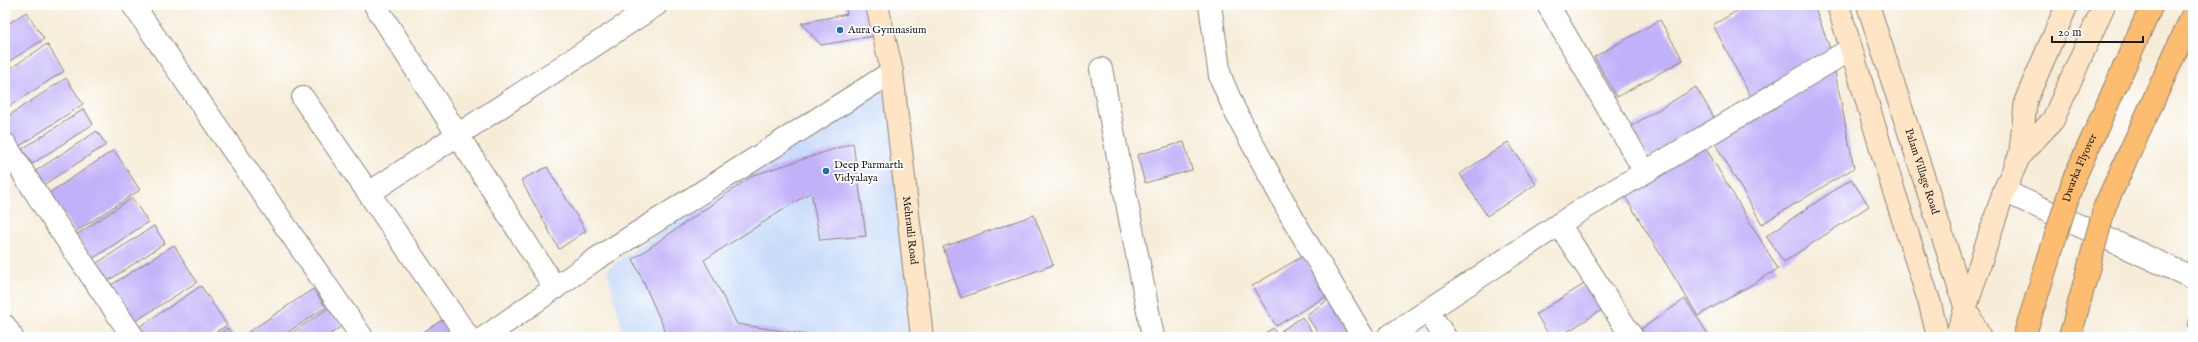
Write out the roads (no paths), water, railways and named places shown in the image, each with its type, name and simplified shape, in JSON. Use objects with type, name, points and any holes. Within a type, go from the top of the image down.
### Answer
[{"type":"main road","name":"Dwarka Flyover","points":[[2024,337],[2073,181],[2152,5]]},
{"type":"main road","points":[[2070,337],[2105,206],[2193,14]]},
{"type":"street","points":[[375,5],[555,288]]},
{"type":"street","points":[[369,193],[656,5]]},
{"type":"street","name":"Mehrauli Road","points":[[877,5],[892,72],[922,337]]},
{"type":"street","points":[[1210,5],[1220,76],[1235,111],[1294,221],[1363,337]]},
{"type":"street","points":[[1548,5],[1644,172]]},
{"type":"street","points":[[1838,5],[1930,304],[1938,337]]},
{"type":"street","name":"Palam Village Road","points":[[1868,5],[1966,309],[1980,337]]},
{"type":"street","points":[[1956,337],[2004,191],[2020,155],[2026,100],[2066,5]]},
{"type":"street","points":[[2020,155],[2053,120],[2104,5]]},
{"type":"street","points":[[137,6],[362,337]]},
{"type":"street","points":[[1388,337],[1559,224],[1851,49]]},
{"type":"street","points":[[1101,69],[1153,337]]},
{"type":"street","points":[[485,337],[555,288],[726,176],[892,72]]},
{"type":"street","points":[[303,98],[468,337]]},
{"type":"street","points":[[5,144],[48,212],[133,337]]},
{"type":"street","points":[[2004,191],[2193,278]]},
{"type":"street","points":[[1559,224],[1632,337]]},
{"type":"street","points":[[1428,311],[1445,337]]},
{"type":"street","points":[[5,326],[12,337]]},
{"type":"place","name":"Aura Gymnasium","points":[[840,30]]},
{"type":"place","name":"Deep Parmarth Vidyalaya","points":[[826,171]]}]
